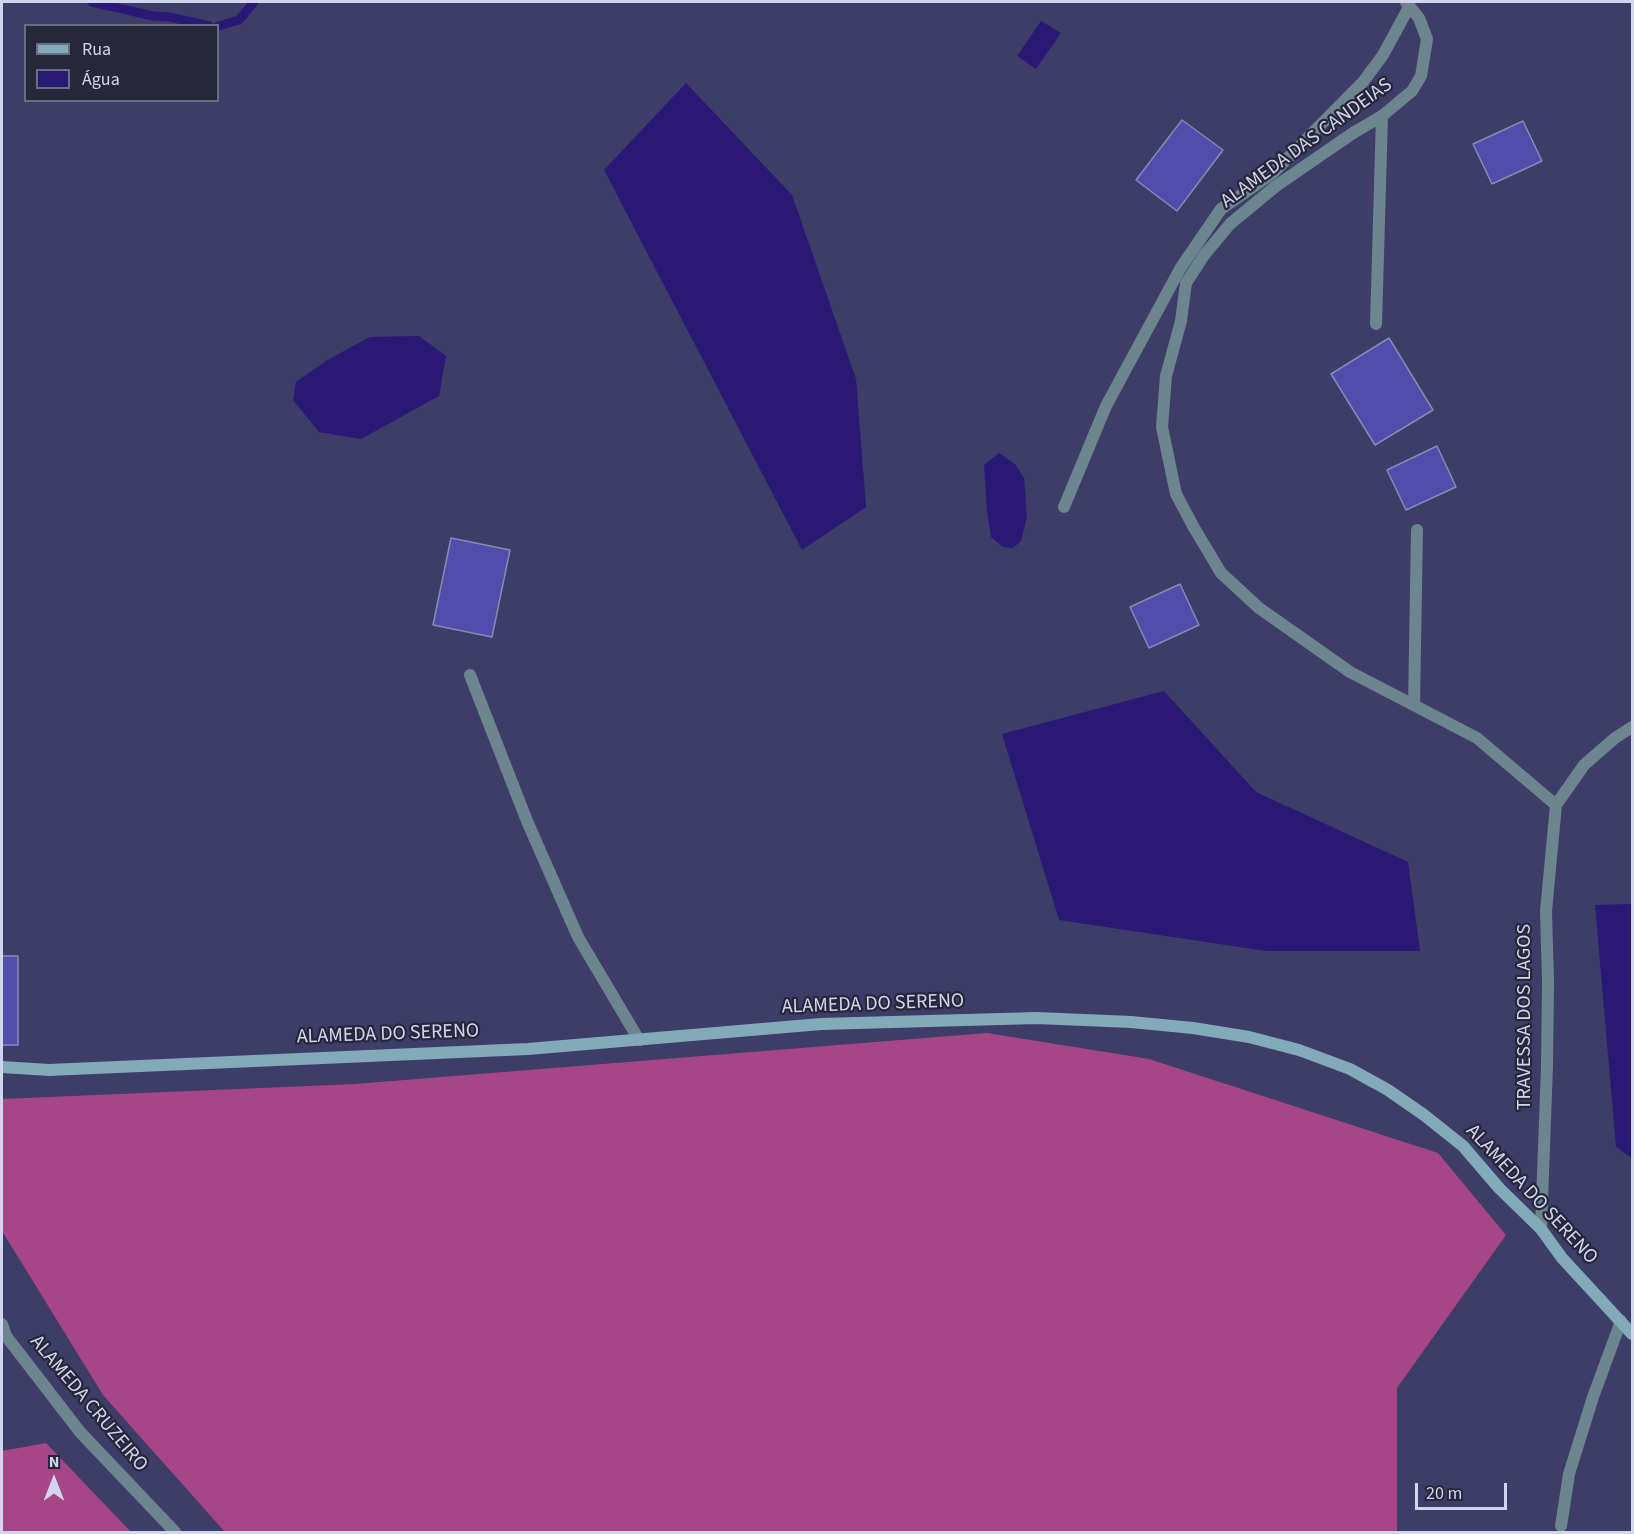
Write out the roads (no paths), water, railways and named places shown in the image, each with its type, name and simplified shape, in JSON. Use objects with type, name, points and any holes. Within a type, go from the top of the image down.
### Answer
[{"type":"street","name":"ALAMEDA DAS CANDEIAS","points":[[1408,4],[1419,18],[1427,39],[1420,76],[1412,91],[1382,116],[1276,186],[1230,224],[1205,254],[1186,284],[1181,321],[1166,376],[1162,427],[1176,494],[1221,573],[1267,614],[1350,672],[1477,738],[1556,805]]},
{"type":"street","points":[[1064,507],[1106,406],[1180,269],[1221,208],[1273,173],[1363,82],[1383,55],[1408,4]]},
{"type":"street","points":[[1376,324],[1382,116]]},
{"type":"street","points":[[1414,705],[1417,530]]},
{"type":"street","points":[[470,675],[527,821],[578,937],[639,1040]]},
{"type":"street","points":[[1556,805],[1584,765],[1615,738],[1632,727]]},
{"type":"street","name":"TRAVESSA DOS LAGOS","points":[[1541,1229],[1547,1066],[1546,911],[1556,805]]},
{"type":"street","name":"ALAMEDA DO SERENO","points":[[2,1067],[49,1070],[528,1049],[821,1024],[1037,1018],[1131,1022],[1193,1028],[1249,1037],[1299,1050],[1350,1069],[1388,1090],[1463,1146],[1499,1188],[1541,1229],[1562,1258],[1632,1334]]},
{"type":"street","points":[[1561,1526],[1569,1474],[1593,1397],[1621,1322]]},
{"type":"street","name":"ALAMEDA CRUZEIRO","points":[[2,1324],[6,1336],[80,1432],[175,1533]]},
{"type":"water","points":[[1041,21],[1061,33],[1036,69],[1017,56]]},
{"type":"water","points":[[686,83],[792,195],[856,379],[866,507],[802,550],[604,170]]},
{"type":"water","points":[[419,336],[446,356],[439,396],[361,439],[319,432],[293,400],[296,382],[329,359],[370,337]]},
{"type":"water","points":[[999,453],[1015,464],[1024,478],[1027,517],[1021,541],[1013,548],[1003,547],[991,537],[987,512],[984,465]]},
{"type":"water","points":[[1164,691],[1256,792],[1408,862],[1420,951],[1266,951],[1059,920],[1002,734]]},
{"type":"water","points":[[1632,904],[1632,1158],[1616,1147],[1595,905]]},
{"type":"waterway","points":[[92,2],[200,24]]},
{"type":"waterway","points":[[219,26],[239,20],[254,2]]}]
